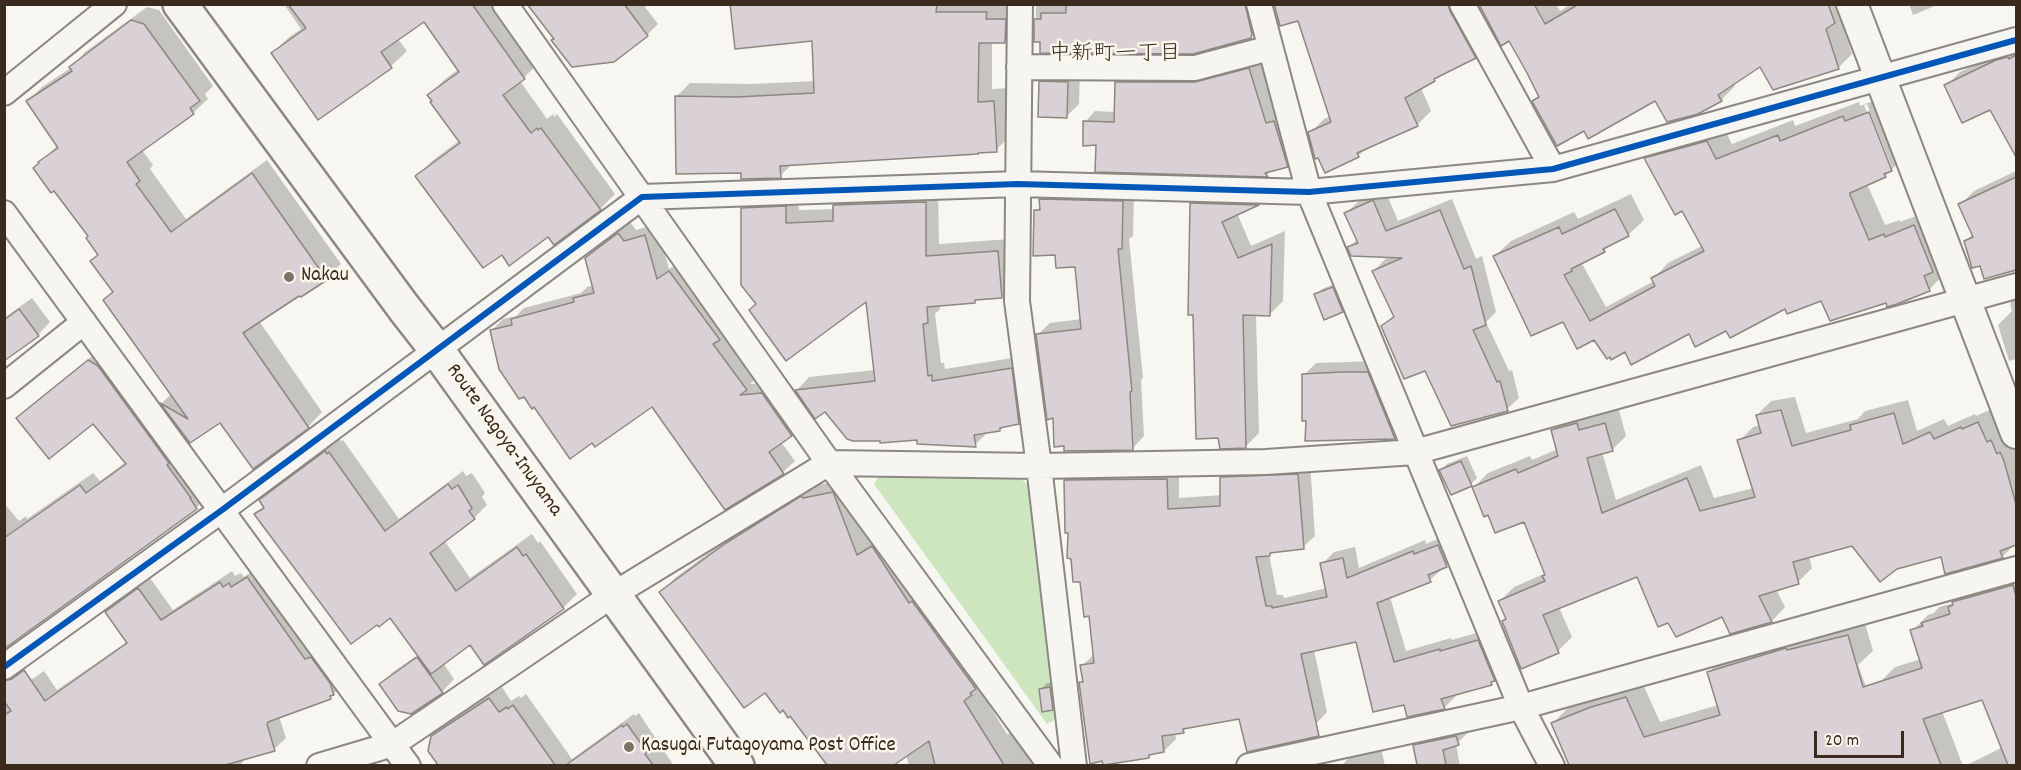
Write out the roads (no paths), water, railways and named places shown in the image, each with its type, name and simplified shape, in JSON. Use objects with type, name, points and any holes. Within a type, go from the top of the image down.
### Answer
[{"type":"main road","name":"Route Nagoya-Inuyama","points":[[180,4],[436,349],[737,765]]},
{"type":"street","points":[[4,93],[114,4]]},
{"type":"street","points":[[505,4],[829,463],[1051,765]]},
{"type":"street","points":[[1020,4],[1017,301],[1074,765]]},
{"type":"street","points":[[1259,4],[1309,192],[1521,706],[1552,765]]},
{"type":"street","points":[[1462,4],[1553,169]]},
{"type":"street","points":[[1852,4],[2016,433]]},
{"type":"street","points":[[4,667],[222,510],[642,197],[1018,184],[1309,192],[1553,169],[2016,40]]},
{"type":"street","points":[[1019,67],[1195,68],[1270,48]]},
{"type":"street","points":[[4,213],[408,765]]},
{"type":"street","points":[[319,765],[393,744],[614,594],[829,463],[1039,466],[1266,462],[1415,452],[2016,286]]},
{"type":"street","points":[[4,386],[84,321]]},
{"type":"street","points":[[1249,765],[1521,706],[2016,569]]},
{"type":"place","name":"Nakau","points":[[289,277]]},
{"type":"place","name":"Kasugai Futagoyama Post Office","points":[[629,747]]},
{"type":"district","name":"中新町一丁目","points":[[1115,56]]}]
